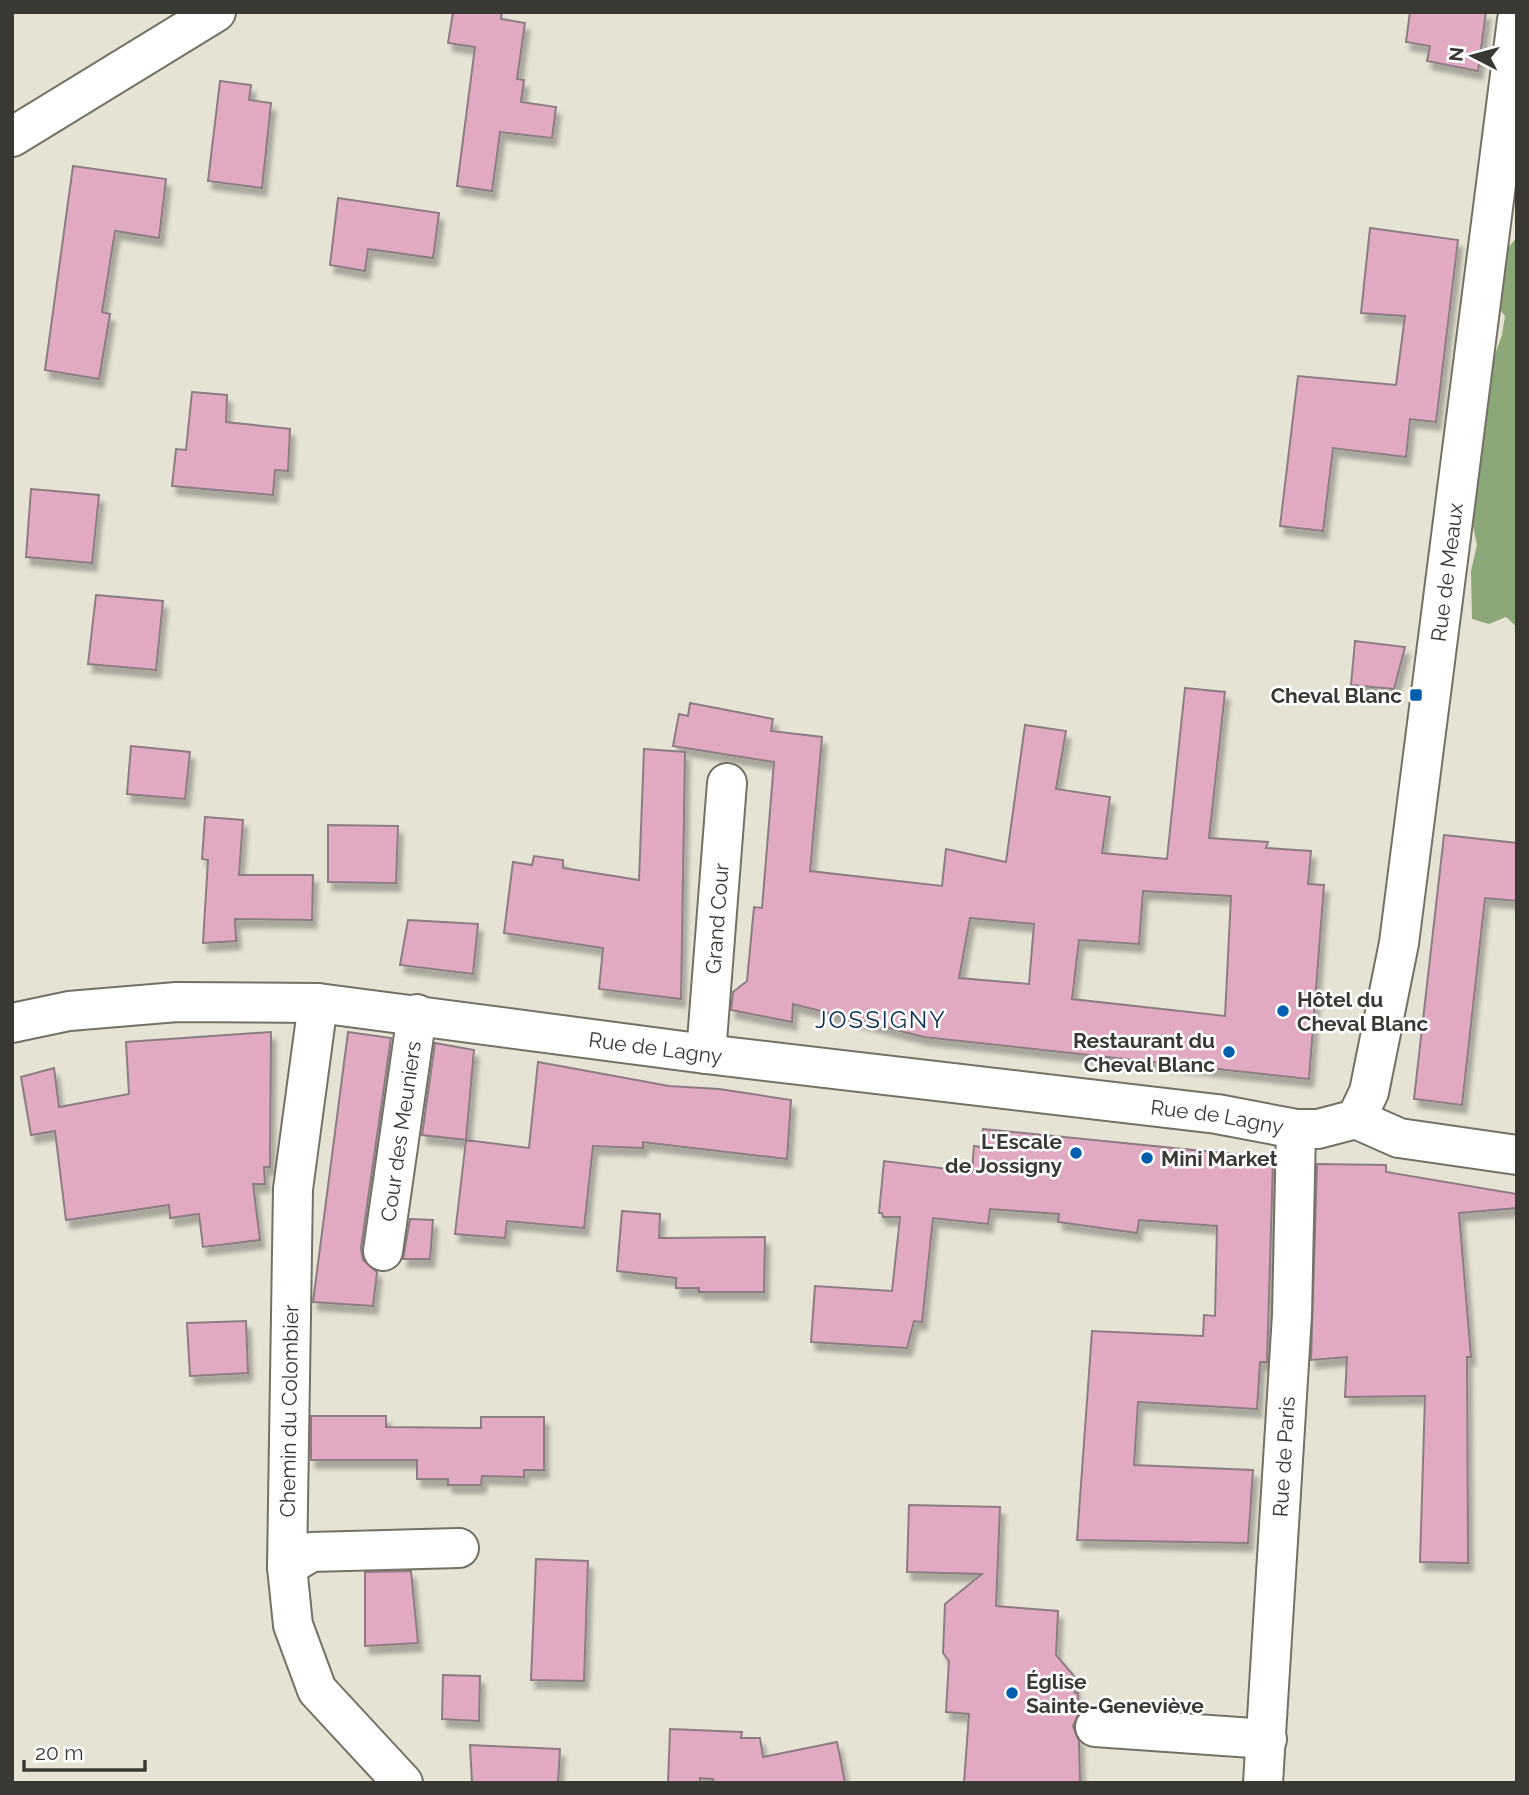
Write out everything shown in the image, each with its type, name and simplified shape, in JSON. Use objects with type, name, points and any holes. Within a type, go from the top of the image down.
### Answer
[{"type":"street","points":[[12,137],[216,12]]},
{"type":"street","name":"Rue de Meaux","points":[[1356,1119],[1372,1079],[1399,943],[1517,20]]},
{"type":"street","name":"Grand Cour","points":[[706,1054],[727,783]]},
{"type":"street","name":"Rue de Lagny","points":[[12,1023],[69,1011],[177,1002],[318,1003],[706,1054],[1217,1114],[1296,1129],[1318,1129],[1356,1119]]},
{"type":"street","name":"Chemin du Colombier","points":[[318,1003],[293,1189],[287,1567],[293,1625],[317,1690],[403,1783]]},
{"type":"street","name":"Cour des Meuniers","points":[[383,1251],[417,1014]]},
{"type":"street","points":[[1356,1119],[1399,1138],[1517,1155]]},
{"type":"street","name":"Rue de Paris","points":[[1263,1783],[1292,1315],[1296,1129]]},
{"type":"street","points":[[287,1567],[311,1552],[459,1548]]},
{"type":"street","points":[[1095,1727],[1267,1739]]},
{"type":"green space","points":[[1517,237],[1517,627],[1506,617],[1489,624],[1472,619],[1471,571],[1477,545],[1473,526],[1476,465],[1488,403],[1482,390],[1502,335],[1505,316],[1496,305],[1493,266]]},
{"type":"building","points":[[453,12],[502,12],[501,19],[525,23],[517,79],[524,80],[521,102],[556,107],[552,138],[500,132],[492,191],[457,186],[475,47],[448,43]]},
{"type":"building","points":[[1410,12],[1486,12],[1478,71],[1427,61],[1430,46],[1406,42]]},
{"type":"building","points":[[220,81],[251,85],[249,100],[271,103],[262,188],[208,181]]},
{"type":"building","points":[[73,166],[166,179],[159,238],[115,231],[102,312],[110,314],[99,379],[45,370]]},
{"type":"building","points":[[338,198],[439,213],[433,258],[368,249],[365,271],[330,265]]},
{"type":"building","points":[[1370,228],[1458,240],[1436,422],[1410,419],[1406,457],[1333,448],[1323,531],[1280,526],[1298,376],[1396,385],[1405,316],[1361,313]]},
{"type":"building","points":[[192,392],[227,395],[226,422],[290,429],[288,471],[275,470],[273,495],[172,486],[176,449],[186,450]]},
{"type":"building","points":[[31,489],[99,495],[92,563],[26,557]]},
{"type":"building","points":[[96,595],[163,601],[156,670],[88,664]]},
{"type":"building","points":[[1355,641],[1405,647],[1394,689],[1351,685]]},
{"type":"building","points":[[1185,688],[1225,692],[1209,838],[1268,842],[1266,848],[1311,851],[1308,884],[1324,885],[1309,1079],[924,1037],[793,1004],[792,1022],[731,1010],[733,992],[747,981],[754,907],[762,908],[774,762],[673,746],[679,714],[688,716],[690,703],[773,719],[771,731],[822,737],[810,871],[942,886],[946,849],[1006,862],[1025,725],[1066,731],[1056,789],[1110,797],[1102,853],[1167,859]],"holes":[[[1143,891],[1231,896],[1225,1016],[1072,999],[1079,940],[1139,944]],[[970,918],[1034,924],[1029,984],[959,978]]]},
{"type":"building","points":[[131,746],[190,752],[185,799],[127,794]]},
{"type":"building","points":[[644,749],[685,752],[681,999],[599,989],[603,948],[504,933],[513,862],[532,865],[534,856],[563,860],[563,868],[639,880]]},
{"type":"building","points":[[205,817],[243,820],[239,875],[313,875],[312,920],[235,919],[236,941],[203,943],[208,860],[202,859]]},
{"type":"building","points":[[328,825],[398,826],[396,883],[328,882]]},
{"type":"building","points":[[1444,835],[1517,843],[1517,901],[1485,898],[1462,1105],[1414,1099]]},
{"type":"building","points":[[408,920],[478,924],[473,974],[400,965]]},
{"type":"building","points":[[271,1032],[270,1167],[264,1167],[265,1184],[253,1184],[260,1240],[203,1247],[199,1214],[170,1218],[169,1205],[66,1220],[55,1131],[31,1135],[21,1077],[54,1068],[59,1107],[129,1094],[126,1042]]},
{"type":"building","points":[[348,1032],[391,1038],[361,1248],[363,1260],[377,1272],[373,1306],[313,1302]]},
{"type":"building","points":[[435,1043],[474,1050],[466,1140],[422,1135]]},
{"type":"building","points":[[538,1062],[669,1086],[719,1089],[791,1100],[787,1159],[643,1142],[643,1148],[593,1146],[584,1228],[507,1221],[505,1238],[455,1234],[466,1140],[529,1148]]},
{"type":"building","points":[[983,1129],[1263,1157],[1263,1163],[1273,1163],[1267,1362],[1260,1362],[1257,1409],[1138,1402],[1134,1465],[1253,1470],[1248,1543],[1077,1540],[1092,1331],[1203,1336],[1204,1315],[1215,1316],[1217,1226],[1139,1220],[1137,1233],[1058,1222],[1059,1214],[990,1209],[988,1224],[933,1218],[922,1322],[914,1321],[907,1348],[811,1342],[815,1286],[892,1291],[900,1217],[883,1217],[882,1213],[879,1213],[884,1161],[972,1172],[974,1146],[981,1147]]},
{"type":"building","points":[[1317,1164],[1386,1165],[1386,1172],[1517,1194],[1517,1208],[1459,1213],[1471,1357],[1467,1357],[1468,1563],[1420,1562],[1425,1396],[1345,1397],[1347,1357],[1311,1360]]},
{"type":"building","points":[[622,1211],[660,1214],[659,1238],[765,1237],[764,1292],[699,1292],[699,1288],[676,1288],[676,1278],[617,1271]]},
{"type":"building","points":[[410,1219],[433,1220],[430,1259],[403,1259]]},
{"type":"building","points":[[246,1321],[248,1373],[190,1376],[187,1323]]},
{"type":"building","points":[[311,1416],[386,1416],[386,1427],[481,1428],[481,1417],[544,1417],[544,1470],[524,1470],[524,1477],[482,1476],[481,1485],[448,1485],[448,1479],[417,1479],[417,1460],[311,1460]]},
{"type":"building","name":"Église Sainte-Geneviève","points":[[909,1505],[1000,1507],[996,1606],[1058,1611],[1056,1655],[1074,1676],[1075,1693],[1078,1693],[1079,1713],[1073,1726],[1079,1741],[1080,1783],[964,1783],[969,1714],[946,1712],[949,1661],[943,1653],[945,1604],[982,1574],[907,1572]]},
{"type":"building","points":[[536,1559],[588,1561],[584,1681],[531,1680]]},
{"type":"building","points":[[411,1571],[418,1643],[365,1646],[365,1572]]},
{"type":"building","points":[[443,1675],[480,1676],[479,1721],[442,1719]]},
{"type":"building","points":[[670,1729],[742,1732],[741,1738],[760,1738],[763,1757],[837,1742],[845,1783],[714,1783],[713,1779],[700,1778],[700,1783],[668,1783]]},
{"type":"building","points":[[470,1745],[560,1749],[558,1783],[472,1783]]},
{"type":"place","name":"Cheval Blanc","points":[[1416,695]]},
{"type":"place","name":"Hôtel du Cheval Blanc","points":[[1283,1011]]},
{"type":"place","name":"Restaurant du Cheval Blanc","points":[[1229,1052]]},
{"type":"place","name":"L'Escale de Jossigny","points":[[1076,1153]]},
{"type":"place","name":"Mini Market","points":[[1147,1158]]},
{"type":"place","name":"Église Sainte-Geneviève","points":[[1012,1693]]},
{"type":"district","name":"JOSSIGNY","points":[[881,1019]]}]
